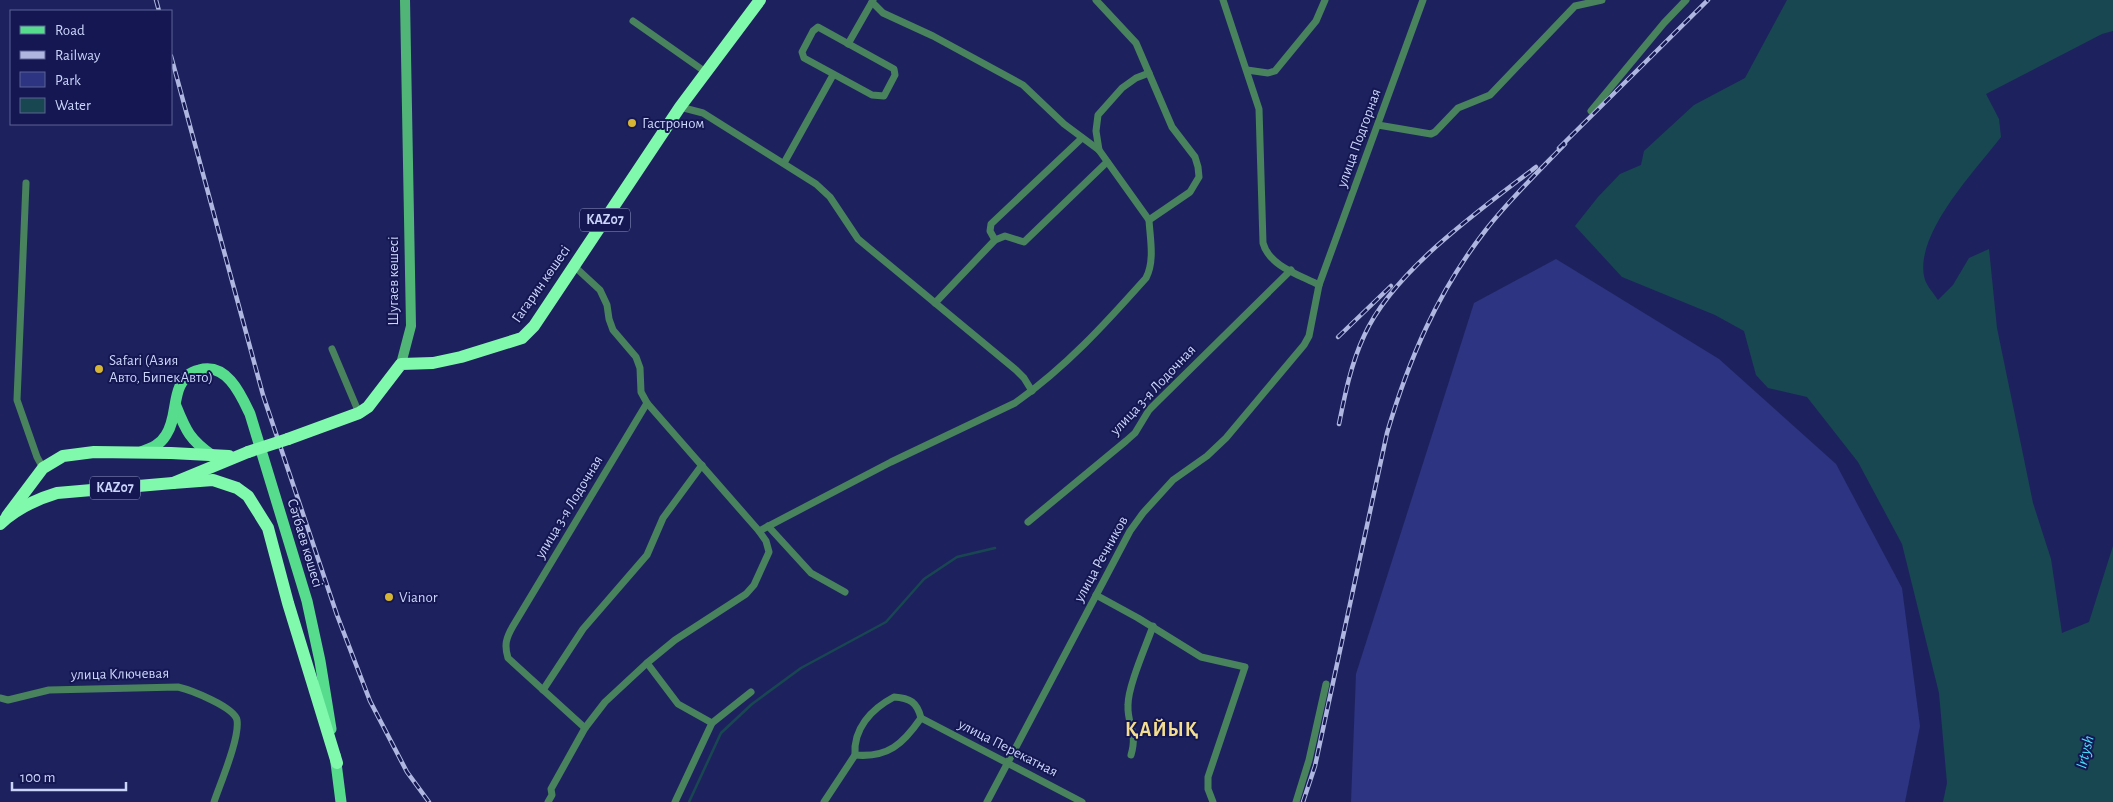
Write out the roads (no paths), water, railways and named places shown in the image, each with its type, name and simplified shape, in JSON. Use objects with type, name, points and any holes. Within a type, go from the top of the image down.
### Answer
[{"type":"highway","name":"Гагарин көшесі","points":[[401,364],[432,363],[461,357],[522,338],[534,326],[680,107],[760,0]]},
{"type":"highway","name":"Шугаев көшесі","points":[[2,522],[32,502],[57,493],[173,483],[234,456],[359,413],[368,407],[401,364]]},
{"type":"highway","name":"Шугаев көшесі","points":[[2,522],[43,468],[64,456],[94,452],[171,453]]},
{"type":"highway","points":[[171,453],[180,460],[182,467],[181,475],[173,483]]},
{"type":"highway","name":"KAZ07","points":[[171,453],[213,456]]},
{"type":"highway","name":"Шугаев көшесі","points":[[213,456],[234,456]]},
{"type":"highway","points":[[43,468],[43,482],[49,490],[57,493]]},
{"type":"highway","points":[[173,483],[213,480],[237,488],[248,496],[268,528],[337,763]]},
{"type":"main road","name":"Шугаев көшесі","points":[[401,364],[411,326],[405,0]]},
{"type":"main road","name":"Сәтбаев көшесі","points":[[137,453],[155,448],[167,434],[176,406],[179,387],[185,377],[202,369],[217,371],[228,377],[244,401],[250,414],[307,601],[320,661],[337,763],[341,802]]},
{"type":"main road","points":[[176,406],[184,426],[196,444],[213,456]]},
{"type":"street","points":[[1096,0],[1136,43],[1172,127],[1195,157],[1199,177],[1190,192],[1149,220]]},
{"type":"street","points":[[1223,0],[1259,109],[1263,243],[1268,255],[1319,285]]},
{"type":"street","points":[[1247,70],[1268,73],[1275,71],[1316,21],[1325,0]]},
{"type":"street","name":"улица Подгорная","points":[[1319,285],[1423,0]]},
{"type":"street","points":[[1378,126],[1431,134],[1435,132],[1458,108],[1490,95],[1575,3],[1602,0]]},
{"type":"street","points":[[1591,112],[1664,23],[1686,0]]},
{"type":"street","points":[[848,44],[872,1],[883,13],[933,36],[1023,85],[1064,124],[1100,150]]},
{"type":"street","points":[[633,21],[707,73]]},
{"type":"street","points":[[818,26],[848,44],[894,69],[895,76],[884,96],[879,97],[833,75],[804,58],[802,52],[818,26]]},
{"type":"street","points":[[759,531],[891,462],[1016,403],[1088,343],[1146,278],[1151,259],[1149,220],[1107,162],[1100,150],[1096,131],[1098,115],[1122,88],[1136,78],[1149,73]]},
{"type":"street","points":[[784,163],[833,75]]},
{"type":"street","points":[[680,107],[703,113],[816,184],[830,197],[858,239],[1016,370],[1024,378],[1032,391]]},
{"type":"street","points":[[995,240],[990,231],[991,224],[1082,138]]},
{"type":"street","points":[[935,303],[995,240],[1005,236],[1024,242],[1107,162]]},
{"type":"street","points":[[26,183],[17,400],[37,457],[43,468]]},
{"type":"street","points":[[548,802],[552,795],[552,789],[585,728],[606,702],[647,663],[675,640],[746,594],[754,585],[769,552],[766,542],[759,531],[647,403],[641,392],[640,368],[636,357],[613,330],[608,319],[607,305],[600,290],[574,266]]},
{"type":"street","name":"улица 3-я Лодочная","points":[[1028,522],[1126,441],[1135,432],[1149,410],[1291,270]]},
{"type":"street","name":"улица Речников","points":[[986,802],[1130,531],[1143,512],[1173,480],[1207,456],[1226,438],[1304,346],[1309,336],[1319,285]]},
{"type":"street","points":[[332,349],[359,413]]},
{"type":"street","name":"улица 3-я Лодочная","points":[[585,728],[508,658],[505,647],[507,637],[647,403]]},
{"type":"street","points":[[543,690],[583,629],[647,554],[663,518],[702,465]]},
{"type":"street","points":[[768,526],[811,573],[845,592]]},
{"type":"street","points":[[1096,595],[1153,626],[1201,657],[1245,667],[1208,777],[1208,789],[1213,802]]},
{"type":"street","points":[[1130,754],[1135,741],[1128,714],[1129,697],[1153,626]]},
{"type":"street","points":[[647,663],[678,704],[712,723]]},
{"type":"street","points":[[1296,802],[1309,760],[1326,684]]},
{"type":"street","name":"улица Ключевая","points":[[0,698],[8,700],[49,690],[178,687],[191,690],[232,712],[237,719],[237,733],[214,802]]},
{"type":"street","points":[[675,802],[712,723],[751,692]]},
{"type":"street","points":[[824,802],[855,755],[854,744],[859,730],[873,711],[885,701],[894,697],[906,698],[914,702],[921,718],[897,746],[882,754],[869,757],[855,755]]},
{"type":"street","name":"улица Перекатная","points":[[921,718],[1082,802]]},
{"type":"water","name":"Irtysh","points":[[1787,0],[2113,0],[2113,31],[2102,34],[1986,94],[1999,119],[2001,137],[1962,186],[1936,224],[1923,263],[1925,280],[1938,300],[1953,285],[1969,258],[1989,249],[1997,328],[2033,503],[2051,559],[2062,633],[2089,622],[2113,546],[2113,802],[1943,802],[1947,783],[1939,693],[1902,544],[1858,462],[1807,397],[1768,388],[1756,375],[1744,331],[1715,315],[1622,277],[1575,226],[1598,197],[1620,174],[1641,165],[1644,151],[1694,105],[1745,78]]},
{"type":"waterway","points":[[689,802],[721,733],[752,704],[801,668],[886,622],[924,579],[957,557],[995,548]]},
{"type":"railway","points":[[156,0],[159,10]]},
{"type":"railway","points":[[1559,148],[1708,0]]},
{"type":"railway","points":[[172,60],[263,395],[337,615],[370,701],[407,772],[429,802]]},
{"type":"railway","points":[[1303,802],[1315,766],[1387,433],[1415,353],[1439,303],[1468,254],[1504,208],[1565,144]]},
{"type":"railway","points":[[1339,424],[1349,379],[1359,347],[1377,312],[1395,288],[1440,243],[1536,167]]},
{"type":"railway","points":[[1338,337],[1391,286]]},
{"type":"place","name":"Гастроном","points":[[632,123]]},
{"type":"place","name":"Safari (Азия Авто, БипекАвто)","points":[[99,369]]},
{"type":"place","name":"Vianor","points":[[389,597]]},
{"type":"district","name":"ҚАЙЫҚ","points":[[1162,730]]}]
